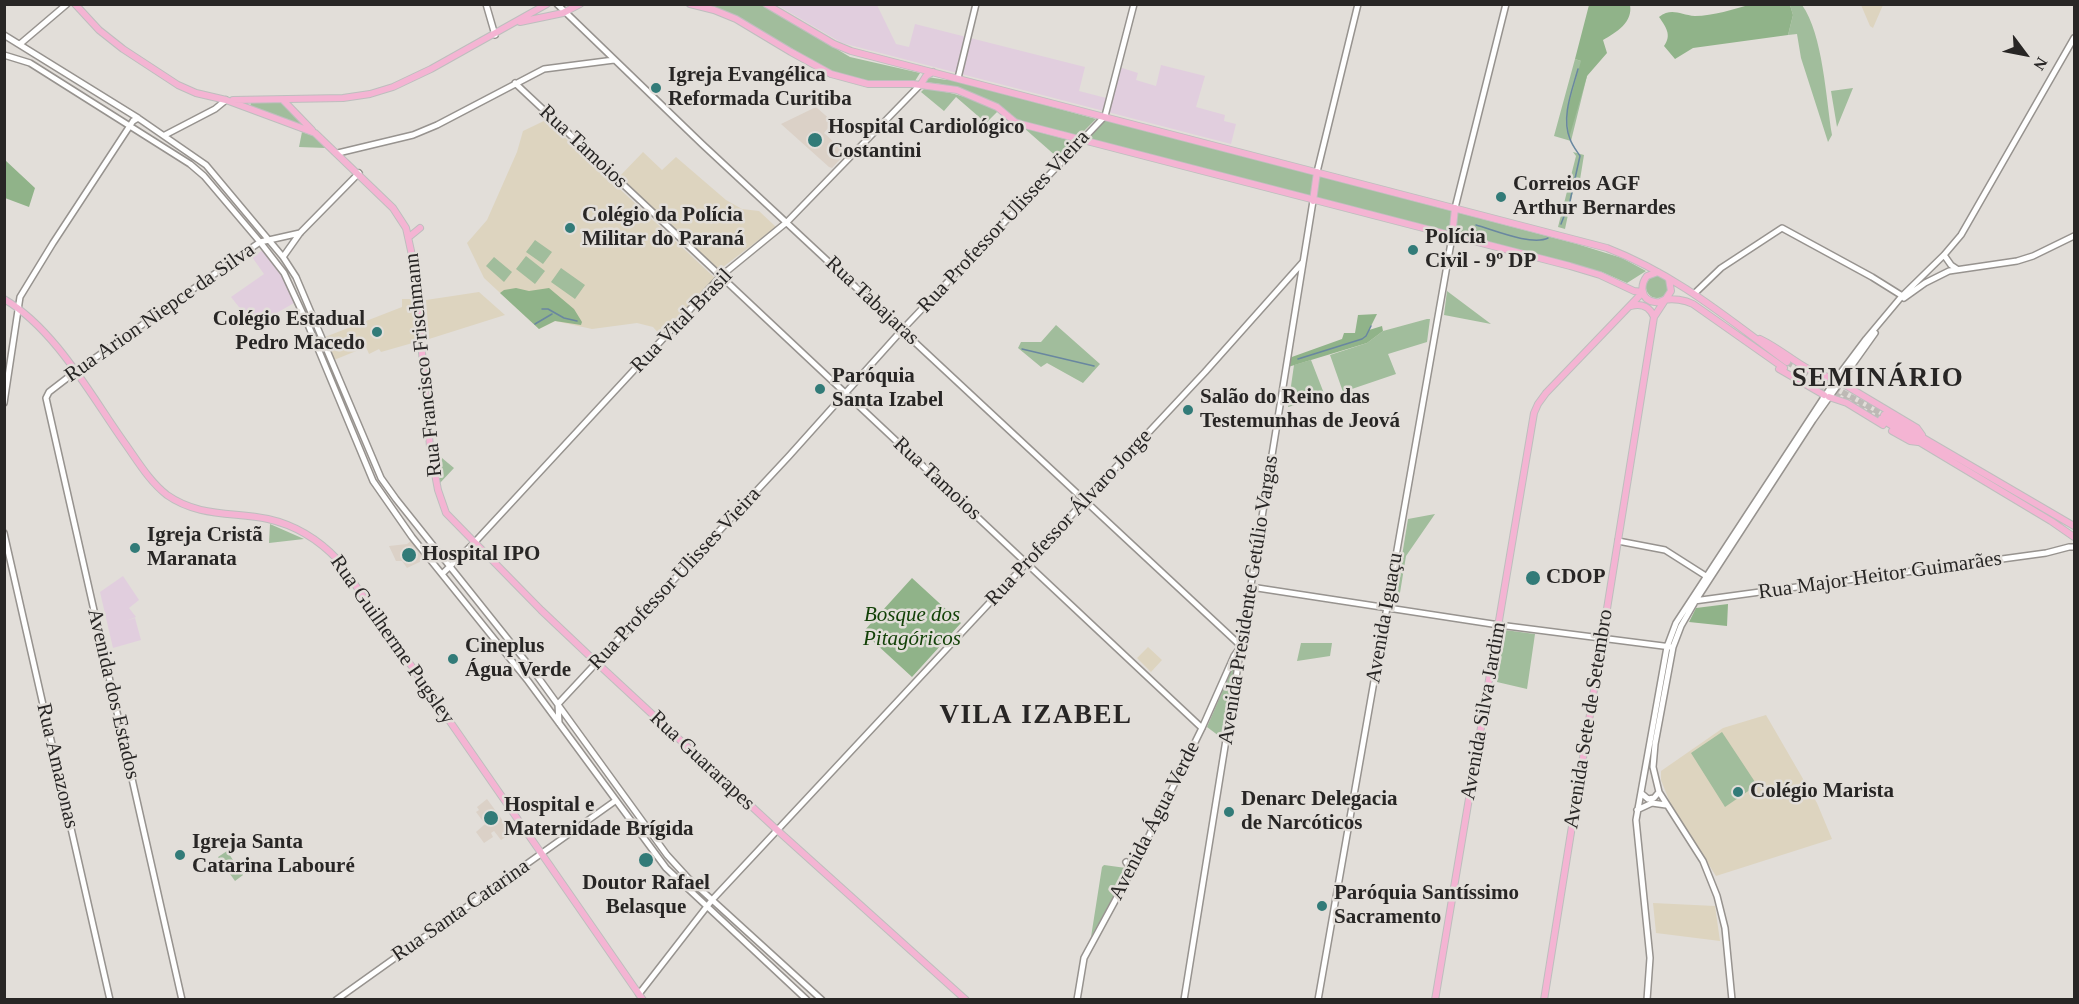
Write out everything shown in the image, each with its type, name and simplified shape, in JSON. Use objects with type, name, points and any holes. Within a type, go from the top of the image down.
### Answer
[{"type":"main road","name":"Rua Francisco Frischmann","points":[[75,4],[99,30],[123,49],[178,85],[315,133],[393,208],[403,222],[409,237],[415,269],[430,447],[438,490],[446,513]]},
{"type":"main road","points":[[226,100],[335,99],[370,94],[402,82],[475,46],[547,4]]},
{"type":"main road","points":[[514,24],[563,13],[580,4]]},
{"type":"main road","points":[[690,4],[733,17],[816,67],[839,77],[875,85],[921,84],[957,90],[996,107],[1016,122],[1600,275],[1651,301],[1693,303],[1744,335],[1785,365]]},
{"type":"main road","points":[[766,4],[842,48],[1606,248],[1662,273],[1695,293],[1744,335],[1759,354],[1797,381],[1847,403],[1910,441],[1923,441],[2051,520],[2074,537]]},
{"type":"main road","points":[[913,84],[920,78],[920,68]]},
{"type":"main road","points":[[921,84],[926,76],[933,72]]},
{"type":"main road","points":[[283,100],[315,133]]},
{"type":"main road","points":[[1313,201],[1317,172]]},
{"type":"main road","points":[[1452,237],[1455,208]]},
{"type":"main road","points":[[409,237],[420,228]]},
{"type":"main road","points":[[1546,393],[1640,296],[1645,278],[1653,273],[1662,273]]},
{"type":"main road","points":[[1666,300],[1672,288],[1669,278]]},
{"type":"main road","points":[[1679,301],[1695,293]]},
{"type":"main road","name":"Rua Guilherme Pugsley","points":[[4,299],[19,308],[49,337],[146,473],[168,495],[204,511],[278,522],[306,534],[332,554],[359,589],[641,997]]},
{"type":"main road","name":"Avenida Sete de Setembro","points":[[1544,999],[1654,317],[1666,300]]},
{"type":"main road","points":[[1631,306],[1645,306],[1654,317]]},
{"type":"main road","points":[[1606,323],[1616,321]]},
{"type":"main road","points":[[1744,335],[1768,343],[1804,368],[1821,376],[1838,380],[1917,428],[1923,441]]},
{"type":"main road","name":"Avenida Silva Jardim","points":[[1435,999],[1532,423],[1538,404],[1553,378]]},
{"type":"main road","points":[[1882,417],[2074,526]]},
{"type":"main road","name":"Rua Guararapes","points":[[446,513],[597,663],[776,830],[966,999]]},
{"type":"street","points":[[20,44],[67,4]]},
{"type":"street","points":[[486,4],[495,35]]},
{"type":"street","name":"Rua Tabajaras","points":[[556,4],[1241,646]]},
{"type":"street","points":[[958,78],[976,4]]},
{"type":"street","name":"Rua Professor Ulisses Vieira","points":[[558,704],[902,330],[1105,116],[1134,4]]},
{"type":"street","points":[[1317,172],[1358,4]]},
{"type":"street","points":[[1455,208],[1506,4]]},
{"type":"street","points":[[4,35],[165,135],[206,165],[270,241],[296,277],[381,478],[558,704],[667,855],[709,903],[807,999]]},
{"type":"street","points":[[1647,999],[1650,974],[1636,825],[1637,810],[1670,647],[1708,577],[1866,339],[1961,235],[2074,38]]},
{"type":"street","points":[[4,56],[30,63],[123,120],[190,164],[204,176],[261,242],[289,282],[373,481],[412,537],[560,723],[666,868],[822,999]]},
{"type":"street","points":[[338,153],[413,135],[437,125],[544,69],[614,60]]},
{"type":"street","name":"Rua Tamoios","points":[[515,83],[1202,728]]},
{"type":"street","name":"Rua Vital Brasil","points":[[442,574],[474,543],[721,276],[787,222],[921,84]]},
{"type":"street","points":[[165,135],[215,109],[226,100]]},
{"type":"street","points":[[123,120],[126,110]]},
{"type":"street","points":[[4,402],[20,299],[28,283],[138,118]]},
{"type":"street","points":[[283,257],[300,233],[358,173]]},
{"type":"street","name":"Avenida Presidente Getúlio Vargas","points":[[1184,999],[1313,201]]},
{"type":"street","points":[[1695,293],[1721,268],[1782,228],[1904,297]]},
{"type":"street","name":"Rua Arion Niepce da Silva","points":[[51,390],[261,242],[300,233]]},
{"type":"street","points":[[1904,297],[1933,278],[1957,269],[2017,261],[2074,236]]},
{"type":"street","name":"Avenida Iguaçu","points":[[1318,999],[1452,237]]},
{"type":"street","points":[[1944,255],[1951,266],[1957,269]]},
{"type":"street","name":"Rua Professor Álvaro Jorge","points":[[641,997],[709,903],[1205,372],[1303,262]]},
{"type":"street","name":"Avenida dos Estados","points":[[51,390],[46,400],[182,999]]},
{"type":"street","name":"Rua Amazonas","points":[[4,533],[110,999]]},
{"type":"street","name":"Rua Major Heitor Guimarães","points":[[1693,601],[2046,553],[2072,547],[2074,537]]},
{"type":"street","points":[[1618,541],[1665,550],[1708,577]]},
{"type":"street","points":[[1251,587],[1498,625],[1670,647]]},
{"type":"street","name":"Avenida Água Verde","points":[[1077,999],[1084,958],[1136,864],[1202,728],[1231,661],[1241,646]]},
{"type":"street","points":[[1670,647],[1654,753],[1654,775],[1659,792],[1703,861],[1715,890],[1724,919],[1732,999]]},
{"type":"street","points":[[1231,661],[1239,659]]},
{"type":"street","points":[[558,704],[560,723]]},
{"type":"street","points":[[1641,794],[1648,799],[1654,798],[1659,792]]},
{"type":"street","name":"Rua Santa Catarina","points":[[336,999],[615,801]]},
{"type":"street","points":[[1637,810],[1652,803],[1666,805]]},
{"type":"street","points":[[1126,862],[1130,868],[1129,875]]},
{"type":"shaded area","points":[[777,5],[877,5],[896,44],[909,47],[915,24],[1085,67],[1079,91],[1110,99],[1119,67],[1138,73],[1136,80],[1156,86],[1161,65],[1205,76],[1196,107],[1225,115],[1224,121],[1236,124],[1231,144],[842,43]]},
{"type":"shaded area","points":[[1861,5],[1883,5],[1873,28],[1870,26]]},
{"type":"shaded area","name":"Hospital Cardiológico Costantini","points":[[816,107],[833,122],[824,133],[846,153],[832,168],[781,124]]},
{"type":"shaded area","name":"Colégio da Polícia Militar do Paraná","points":[[546,120],[716,279],[662,337],[653,327],[637,323],[592,329],[555,321],[539,329],[484,278],[467,243],[487,220],[517,152],[523,131]]},
{"type":"shaded area","points":[[643,152],[662,170],[676,157],[726,200],[742,209],[759,211],[776,227],[719,270],[619,177]]},
{"type":"shaded area","points":[[263,250],[283,278],[294,303],[254,326],[231,297],[264,274],[252,257]]},
{"type":"shaded area","points":[[479,292],[505,315],[429,339],[426,300]]},
{"type":"shaded area","name":"Colégio Estadual Pedro Macedo","points":[[402,299],[413,299],[416,342],[381,352],[379,349],[369,354],[366,347],[334,360],[325,337],[402,307]]},
{"type":"shaded area","name":"Hospital IPO","points":[[412,540],[428,558],[407,568],[402,561],[396,561],[389,546],[407,544]]},
{"type":"shaded area","points":[[123,576],[139,600],[129,608],[136,617],[126,621],[135,618],[141,640],[113,648],[100,592]]},
{"type":"shaded area","points":[[1148,647],[1162,660],[1151,672],[1137,658]]},
{"type":"shaded area","name":"Colégio Marista","points":[[1766,715],[1817,803],[1832,839],[1716,876],[1671,805],[1661,780],[1661,771],[1723,728]]},
{"type":"shaded area","name":"Hospital e Maternidade Brígida","points":[[487,799],[512,833],[501,840],[494,831],[491,833],[493,837],[484,843],[476,832],[485,824],[476,812],[479,810],[477,807]]},
{"type":"shaded area","points":[[1653,903],[1715,906],[1720,941],[1656,933]]},
{"type":"green space","points":[[1752,4],[1790,5],[1793,15],[1788,35],[1693,48],[1675,59],[1664,46],[1668,35],[1659,17],[1668,12],[1702,16]]},
{"type":"green space","points":[[698,5],[763,5],[850,57],[920,73],[915,81],[858,80],[834,72],[788,49],[730,13]]},
{"type":"green space","points":[[1589,5],[1630,5],[1630,11],[1623,26],[1603,40],[1607,53],[1587,76],[1569,138],[1567,111],[1581,61],[1575,59]]},
{"type":"green space","points":[[1790,5],[1802,5],[1815,32],[1823,67],[1832,135],[1828,142],[1801,58],[1797,34],[1788,35],[1793,15]]},
{"type":"green space","points":[[1575,59],[1590,64],[1571,141],[1554,136]]},
{"type":"green space","points":[[928,77],[950,79],[1096,119],[1078,137],[1016,120],[998,106],[967,91],[925,82]]},
{"type":"green space","points":[[1853,88],[1837,127],[1831,91]]},
{"type":"green space","points":[[924,89],[962,96],[998,111],[986,123],[956,97],[944,111],[921,92]]},
{"type":"green space","points":[[251,103],[281,103],[308,128],[249,110]]},
{"type":"green space","points":[[1106,120],[1577,244],[1622,258],[1646,271],[1627,283],[1602,272],[1452,237],[1083,140]]},
{"type":"green space","points":[[1024,128],[1072,141],[1057,157]]},
{"type":"green space","points":[[302,132],[313,136],[326,148],[299,147]]},
{"type":"green space","points":[[1573,152],[1584,155],[1578,192],[1573,191],[1565,229],[1558,227],[1576,156]]},
{"type":"green space","points":[[5,160],[35,188],[29,207],[5,198]]},
{"type":"green space","points":[[535,240],[552,252],[543,264],[526,252]]},
{"type":"green space","points":[[526,256],[545,271],[535,284],[516,269]]},
{"type":"green space","points":[[494,257],[512,272],[504,282],[486,266]]},
{"type":"green space","points":[[561,268],[585,285],[575,299],[551,282]]},
{"type":"green space","points":[[1657,276],[1665,279],[1668,287],[1665,295],[1657,298],[1649,295],[1646,287],[1649,279]]},
{"type":"green space","points":[[516,288],[529,291],[549,288],[574,309],[582,322],[581,325],[555,321],[539,329],[500,293]]},
{"type":"green space","points":[[1447,291],[1491,324],[1444,315]]},
{"type":"green space","points":[[1377,314],[1369,330],[1382,326],[1383,331],[1367,343],[1288,367],[1289,358],[1342,339],[1344,333],[1355,333],[1358,315]]},
{"type":"green space","points":[[1430,319],[1427,342],[1388,354],[1396,374],[1343,392],[1330,355],[1367,343],[1383,331]]},
{"type":"green space","points":[[1056,325],[1100,364],[1083,383],[1047,363],[1041,367],[1018,348],[1021,342],[1041,342]]},
{"type":"green space","points":[[1311,360],[1325,396],[1288,407],[1294,365]]},
{"type":"green space","points":[[436,453],[454,468],[440,483]]},
{"type":"green space","points":[[1435,514],[1406,556],[1398,605],[1394,605],[1408,519]]},
{"type":"green space","points":[[270,524],[304,539],[269,543]]},
{"type":"green space","name":"Bosque dos Pitagóricos","points":[[912,578],[961,623],[912,677],[863,632]]},
{"type":"green space","points":[[1728,604],[1727,626],[1689,622],[1696,608]]},
{"type":"green space","points":[[1505,630],[1535,634],[1527,689],[1497,682]]},
{"type":"green space","points":[[1301,643],[1332,643],[1330,656],[1297,661]]},
{"type":"green space","points":[[1232,669],[1234,669],[1223,739],[1207,727]]},
{"type":"green space","points":[[1722,732],[1757,785],[1725,807],[1691,753]]},
{"type":"green space","points":[[227,851],[243,875],[235,881],[218,857]]},
{"type":"green space","points":[[1104,865],[1126,868],[1127,872],[1091,937],[1102,867]]},
{"type":"waterway","points":[[1561,224],[1570,201],[1580,156],[1571,141],[1567,122],[1568,104],[1578,69]]},
{"type":"waterway","points":[[1476,225],[1523,239],[1548,238]]},
{"type":"waterway","points":[[542,309],[548,309],[564,318],[577,321]]},
{"type":"waterway","points":[[535,324],[552,314]]},
{"type":"waterway","points":[[1298,359],[1362,339],[1371,326]]},
{"type":"waterway","points":[[1022,349],[1094,366]]},
{"type":"tunnel","points":[[1787,362],[1884,415]]},
{"type":"tunnel","points":[[1802,379],[1881,419]]},
{"type":"place","name":"Igreja Evangélica Reformada Curitiba","points":[[656,88]]},
{"type":"place","name":"Hospital Cardiológico Costantini","points":[[815,140]]},
{"type":"place","name":"Correios AGF Arthur Bernardes","points":[[1501,197]]},
{"type":"place","name":"Colégio da Polícia Militar do Paraná","points":[[570,228]]},
{"type":"place","name":"Polícia Civil - 9º DP","points":[[1413,250]]},
{"type":"place","name":"Colégio Estadual Pedro Macedo","points":[[377,332]]},
{"type":"place","name":"Paróquia Santa Izabel","points":[[820,389]]},
{"type":"place","name":"Salão do Reino das Testemunhas de Jeová","points":[[1188,410]]},
{"type":"place","name":"Igreja Cristã Maranata","points":[[135,548]]},
{"type":"place","name":"Hospital IPO","points":[[409,555]]},
{"type":"place","name":"CDOP","points":[[1533,578]]},
{"type":"place","name":"Cineplus Água Verde","points":[[453,659]]},
{"type":"place","name":"Colégio Marista","points":[[1738,792]]},
{"type":"place","name":"Denarc Delegacia de Narcóticos","points":[[1229,812]]},
{"type":"place","name":"Hospital e Maternidade Brígida","points":[[491,818]]},
{"type":"place","name":"Igreja Santa Catarina Labouré","points":[[180,855]]},
{"type":"place","name":"Doutor Rafael Belasque","points":[[646,860]]},
{"type":"place","name":"Paróquia Santíssimo Sacramento","points":[[1322,906]]},
{"type":"district","name":"SEMINÁRIO","points":[[1878,379]]},
{"type":"district","name":"VILA IZABEL","points":[[1036,716]]}]
